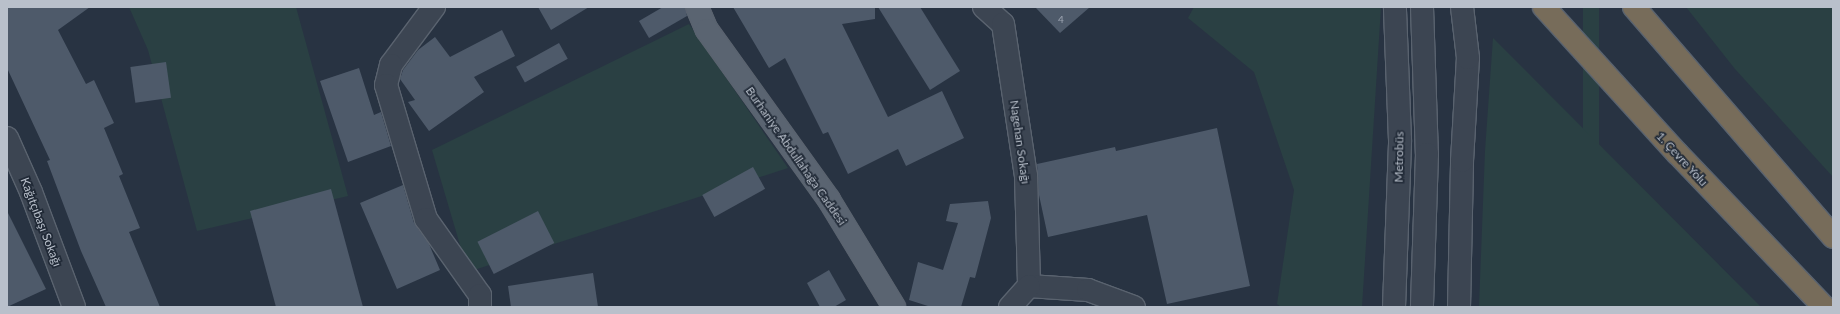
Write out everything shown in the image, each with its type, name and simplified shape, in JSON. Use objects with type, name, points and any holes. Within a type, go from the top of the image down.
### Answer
[{"type":"highway","name":"1. Çevre Yolu","points":[[1544,7],[1682,158],[1824,307]]},
{"type":"highway","points":[[1634,7],[1833,237]]},
{"type":"main road","name":"Burhaniye Abdullahağa Caddesi","points":[[697,7],[707,30],[829,200],[894,307]]},
{"type":"street","points":[[434,7],[391,65],[386,85],[426,219],[480,296],[480,307]]},
{"type":"street","name":"Nagehan Sokağı","points":[[984,7],[1003,24],[1026,176],[1029,286]]},
{"type":"street","name":"Metrobüs","points":[[1394,307],[1400,140],[1395,7]]},
{"type":"street","points":[[1422,7],[1427,154],[1422,307]]},
{"type":"street","points":[[1459,307],[1462,161],[1468,58],[1462,7]]},
{"type":"street","name":"Kağıtçıbaşı Sokağı","points":[[7,138],[31,192],[74,307]]},
{"type":"street","points":[[1010,307],[1029,286],[1088,290],[1134,307]]},
{"type":"green space","points":[[129,7],[296,7],[348,196],[197,231],[148,50]]},
{"type":"green space","points":[[1194,7],[1381,7],[1362,307],[1281,307],[1277,304],[1294,190],[1254,72],[1188,18]]},
{"type":"green space","points":[[1583,7],[1599,7],[1599,145],[1583,145]]},
{"type":"green space","points":[[1686,7],[1833,7],[1833,177],[1735,69]]},
{"type":"green space","points":[[689,24],[788,168],[468,272],[432,150]]},
{"type":"green space","points":[[1493,38],[1761,307],[1479,307],[1485,151]]},
{"type":"building","points":[[7,7],[90,7],[58,30],[86,84],[94,80],[114,123],[104,128],[123,174],[119,176],[140,228],[129,232],[160,307],[106,307],[81,251],[47,161],[50,160],[7,68]]},
{"type":"building","points":[[538,7],[589,7],[551,30]]},
{"type":"building","points":[[663,7],[685,7],[687,16],[649,38],[639,21]]},
{"type":"building","points":[[733,7],[875,7],[875,19],[842,24],[888,117],[942,91],[964,138],[906,166],[898,149],[848,174],[828,132],[823,134],[785,58],[769,68]]},
{"type":"building","points":[[878,7],[920,7],[960,71],[930,90]]},
{"type":"building","points":[[1035,7],[1090,7],[1060,33]]},
{"type":"building","points":[[502,30],[515,56],[474,77],[484,92],[429,131],[408,102],[415,100],[400,79],[403,70],[418,50],[435,37],[450,57]]},
{"type":"building","points":[[559,43],[568,59],[525,82],[516,67]]},
{"type":"building","points":[[166,62],[171,98],[135,103],[130,67]]},
{"type":"building","points":[[359,68],[374,115],[381,112],[391,146],[348,162],[320,81]]},
{"type":"building","points":[[1217,128],[1250,286],[1167,304],[1147,215],[1048,237],[1039,195],[1037,164],[1115,147],[1116,151]]},
{"type":"building","points":[[753,167],[765,189],[714,217],[702,195]]},
{"type":"building","points":[[403,185],[414,223],[429,244],[440,270],[397,289],[360,203]]},
{"type":"building","points":[[331,189],[363,307],[276,307],[250,211]]},
{"type":"building","points":[[988,201],[991,218],[975,278],[970,277],[961,307],[931,307],[909,300],[918,262],[943,270],[958,223],[946,221],[950,204]]},
{"type":"building","points":[[7,211],[46,289],[7,307]]},
{"type":"building","points":[[538,211],[554,243],[494,274],[477,242]]},
{"type":"building","points":[[829,270],[846,300],[834,307],[820,307],[807,283]]},
{"type":"building","points":[[593,273],[598,307],[511,307],[508,286]]}]
